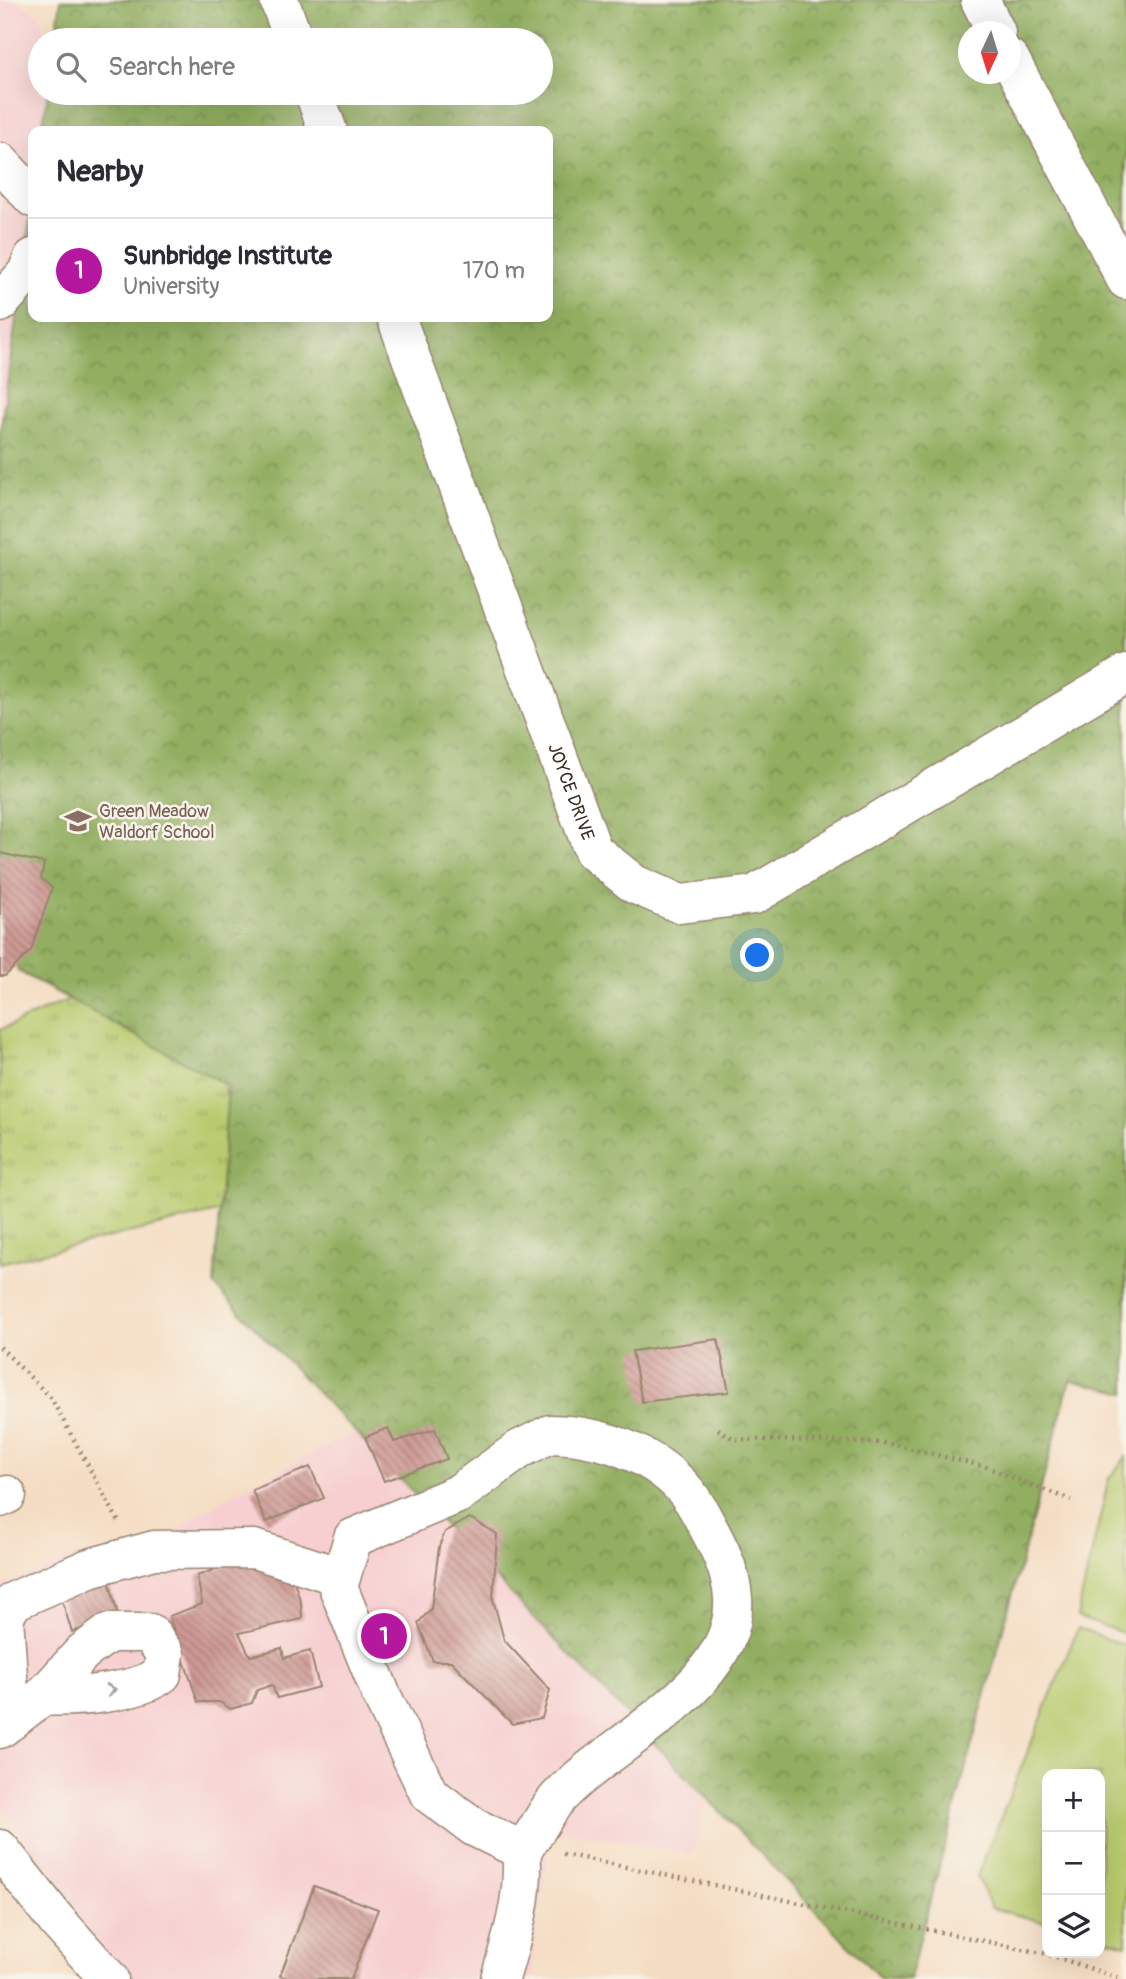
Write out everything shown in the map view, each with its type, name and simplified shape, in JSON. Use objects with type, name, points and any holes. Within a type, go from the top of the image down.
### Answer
[{"type":"street","points":[[279,0],[290,28]]},
{"type":"street","points":[[980,0],[990,21]]},
{"type":"street","points":[[1021,80],[1126,280]]},
{"type":"street","points":[[318,105],[326,126]]},
{"type":"street","points":[[0,162],[28,193]]},
{"type":"street","points":[[0,303],[28,269]]},
{"type":"street","name":"JOYCE DRIVE","points":[[398,322],[593,851],[634,884],[680,904],[754,895],[1126,674]]},
{"type":"street","points":[[550,1434],[583,1434],[645,1456],[692,1499],[721,1551],[733,1598],[727,1642],[702,1675],[659,1717],[556,1799],[533,1838],[521,1850],[474,1827],[429,1794],[364,1652],[338,1587],[353,1538],[458,1494],[520,1449],[550,1434]]},
{"type":"street","points":[[5,1725],[4,1617],[14,1601],[89,1568],[154,1550],[254,1549],[341,1577]]},
{"type":"street","points":[[5,1725],[43,1696]]},
{"type":"street","points":[[500,1979],[512,1937],[523,1869],[521,1850]]},
{"type":"street","points":[[2,1858],[108,1979]]},
{"type":"path","points":[[0,1347],[51,1398],[107,1496],[122,1528],[131,1557]]},
{"type":"path","points":[[718,1429],[734,1439],[887,1443],[986,1467],[1070,1500]]},
{"type":"path","points":[[561,1853],[1047,1954],[1122,1979]]},
{"type":"shaded area","points":[[0,0],[13,0],[38,14],[43,28],[28,28],[28,105],[73,105],[81,126],[28,126],[28,322],[109,322],[0,430]]},
{"type":"shaded area","points":[[370,1425],[710,1781],[693,1854],[562,1830],[548,1851],[533,1979],[126,1979],[88,1936],[0,1804],[0,1586],[90,1551],[131,1557],[239,1490]]},
{"type":"green space","points":[[61,0],[1126,0],[1126,1393],[1070,1380],[909,1979],[881,1979],[214,1285],[228,1086],[18,971],[0,895],[0,435],[28,233],[28,322],[553,322],[553,126],[43,126],[46,105],[553,105],[553,28],[57,28]]},
{"type":"green space","points":[[176,951],[264,1201],[0,1263],[0,1030]]},
{"type":"green space","points":[[1126,1457],[1126,1634],[1077,1617],[1109,1478]]},
{"type":"green space","points":[[1078,1628],[1126,1646],[1126,1945],[1105,1939],[1105,1769],[1042,1769],[1042,1922],[991,1908],[977,1876]]},
{"type":"building","points":[[0,853],[44,863],[41,878],[52,888],[31,951],[5,976],[0,976]]},
{"type":"building","points":[[718,1339],[729,1392],[642,1402],[632,1351]]},
{"type":"building","points":[[388,1428],[394,1442],[435,1429],[447,1459],[384,1481],[365,1437]]},
{"type":"building","points":[[310,1467],[324,1498],[266,1522],[252,1490]]},
{"type":"building","points":[[470,1518],[497,1534],[493,1599],[504,1640],[550,1690],[542,1718],[512,1724],[451,1661],[433,1661],[418,1623],[431,1609],[439,1547],[445,1532]]},
{"type":"building","points":[[240,1560],[294,1581],[301,1603],[302,1619],[239,1633],[250,1656],[282,1648],[284,1658],[310,1651],[319,1687],[277,1698],[272,1685],[257,1690],[252,1703],[231,1709],[219,1702],[198,1702],[169,1616],[202,1604],[197,1576]]},
{"type":"building","points":[[107,1573],[119,1619],[72,1632],[58,1588]]},
{"type":"building","points":[[314,1886],[378,1909],[351,1979],[288,1979],[280,1976]]},
{"type":"place","name":"Green Meadow Waldorf School","points":[[78,821]]},
{"type":"place","name":"Sunbridge Institute","points":[[384,1636]]}]
